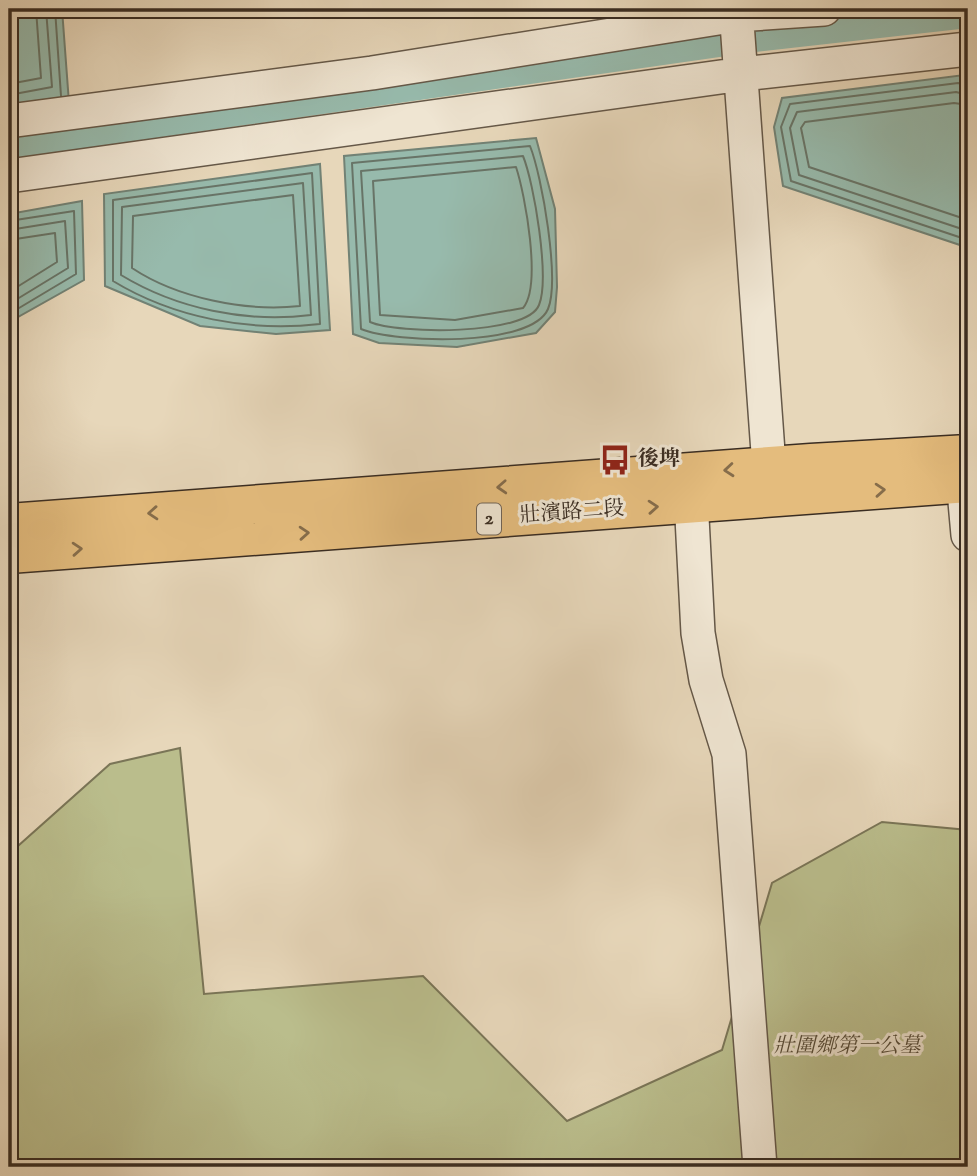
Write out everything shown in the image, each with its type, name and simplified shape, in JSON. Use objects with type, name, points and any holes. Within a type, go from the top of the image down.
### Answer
[{"type":"main road","name":"壯濱路二段","points":[[691,489],[769,466],[966,469]]},
{"type":"main road","name":"壯濱路二段","points":[[9,554],[196,525],[966,469]]},
{"type":"main road","name":"壯濱路二段","points":[[9,523],[196,525]]},
{"type":"lane","points":[[9,121],[372,73],[736,12],[824,9]]},
{"type":"lane","points":[[736,12],[769,466]]},
{"type":"lane","points":[[9,176],[742,74],[968,49]]},
{"type":"lane","points":[[966,469],[968,535]]},
{"type":"lane","points":[[691,489],[698,633],[706,680],[729,754],[760,1167]]},
{"type":"path","points":[[9,1153],[28,1167]]},
{"type":"green space","name":"壯圍鄉第一公墓","points":[[180,748],[204,994],[423,976],[567,1121],[722,1050],[772,883],[882,822],[968,830],[968,1167],[9,1167],[9,854],[110,764]]},
{"type":"water","points":[[9,9],[62,9],[69,103],[9,110]]},
{"type":"water","points":[[964,75],[968,87],[966,247],[783,186],[774,127],[782,98]]},
{"type":"water","points":[[536,138],[555,209],[557,287],[555,312],[536,333],[457,347],[379,343],[353,334],[344,156]]},
{"type":"water","points":[[320,164],[330,330],[276,334],[200,326],[105,286],[104,194]]},
{"type":"water","points":[[82,201],[84,280],[9,322],[9,214]]},
{"type":"waterway","points":[[9,147],[746,41],[968,16]]},
{"type":"place","name":"後埤","points":[[615,460]]}]
